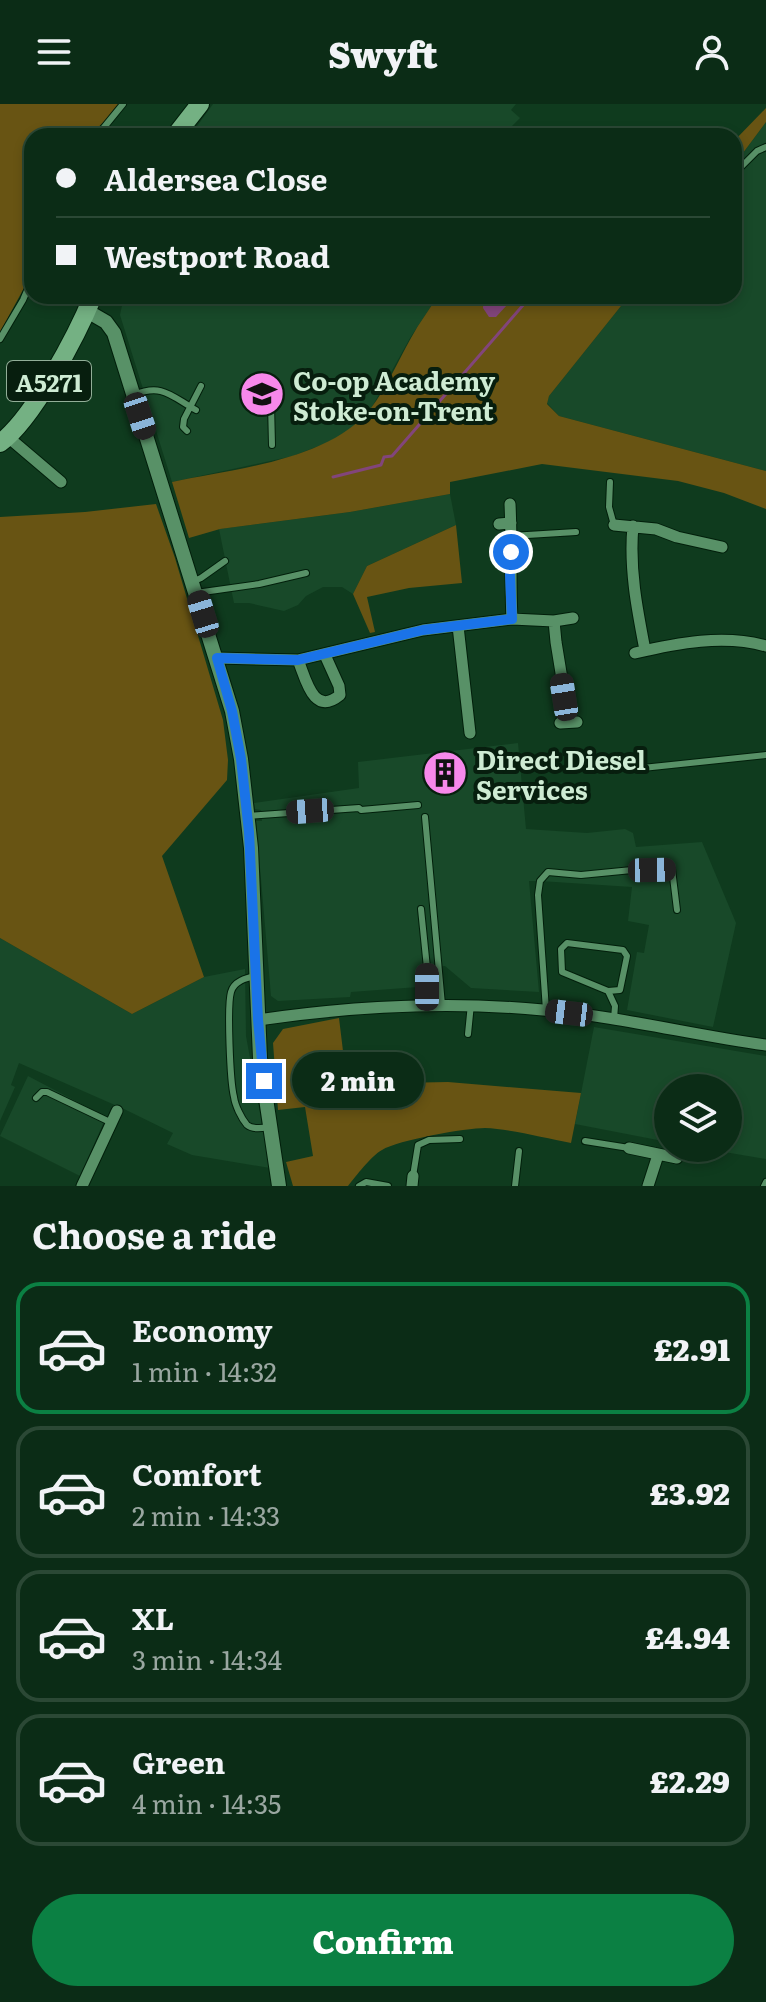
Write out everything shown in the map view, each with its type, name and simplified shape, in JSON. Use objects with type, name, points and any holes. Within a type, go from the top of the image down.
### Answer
[{"type":"main road","points":[[181,128],[200,104]]},
{"type":"main road","name":"A5271","points":[[4,440],[31,408],[52,375],[89,304]]},
{"type":"street","points":[[91,304],[114,333],[232,711],[251,848],[260,1058],[279,1186]]},
{"type":"street","points":[[4,440],[61,482]]},
{"type":"street","points":[[510,504],[507,528],[512,619]]},
{"type":"street","points":[[614,525],[656,529],[722,547]]},
{"type":"street","points":[[633,526],[631,555],[640,652],[724,640],[766,646]]},
{"type":"street","points":[[217,658],[298,660],[423,630],[512,619],[554,621],[573,618]]},
{"type":"street","points":[[554,621],[569,723]]},
{"type":"street","points":[[458,626],[470,733]]},
{"type":"street","points":[[298,660],[313,696],[326,703],[340,695],[325,655]]},
{"type":"street","points":[[258,1020],[374,1007],[471,1004],[614,1013],[711,1038],[766,1045]]},
{"type":"street","points":[[82,1186],[114,1117]]},
{"type":"street","points":[[629,1148],[654,1154]]},
{"type":"street","points":[[648,1186],[656,1162]]},
{"type":"lane","points":[[103,128],[123,104]]},
{"type":"lane","points":[[742,166],[757,151],[766,147]]},
{"type":"lane","points":[[0,339],[24,298]]},
{"type":"lane","points":[[187,431],[183,427],[184,419],[193,408],[201,386]]},
{"type":"lane","points":[[134,395],[150,388],[162,390],[193,408]]},
{"type":"lane","points":[[271,404],[272,445]]},
{"type":"lane","points":[[610,482],[609,507],[614,525]]},
{"type":"lane","points":[[507,528],[576,532]]},
{"type":"lane","points":[[194,587],[225,561]]},
{"type":"lane","points":[[194,587],[259,584],[306,573]]},
{"type":"lane","points":[[633,769],[766,755]]},
{"type":"lane","points":[[247,816],[418,805]]},
{"type":"lane","points":[[425,817],[442,1005]]},
{"type":"lane","points":[[546,1010],[538,895],[540,881],[548,872],[581,875],[672,869],[677,910]]},
{"type":"lane","points":[[421,909],[427,1005]]},
{"type":"lane","points":[[614,1013],[620,990],[627,956],[623,950],[567,943],[561,949],[562,972],[608,991],[620,990]]},
{"type":"lane","points":[[256,976],[240,981],[231,993],[232,1088],[234,1102],[248,1126],[255,1129],[271,1127]]},
{"type":"lane","points":[[608,991],[614,1013]]},
{"type":"lane","points":[[468,1034],[471,1004]]},
{"type":"lane","points":[[36,1098],[47,1092],[114,1117]]},
{"type":"lane","points":[[412,1181],[418,1145],[429,1140],[460,1139]]},
{"type":"lane","points":[[585,1141],[629,1148]]},
{"type":"lane","points":[[515,1186],[519,1151]]},
{"type":"lane","points":[[359,1186],[366,1182],[388,1186]]},
{"type":"shaded area","points":[[0,104],[119,104],[97,128],[24,128],[24,288],[0,332]]},
{"type":"shaded area","points":[[213,104],[516,104],[511,110],[520,118],[510,128],[196,128]]},
{"type":"shaded area","points":[[766,108],[766,122],[742,154],[742,133]]},
{"type":"shaded area","points":[[766,122],[766,471],[559,416],[547,403],[549,396],[623,304],[742,304],[742,154]]},
{"type":"shaded area","name":"Co-op Academy Stoke-on-Trent","points":[[122,304],[433,304],[372,407],[356,425],[334,440],[293,456],[172,482],[120,315]]},
{"type":"shaded area","points":[[433,304],[623,304],[549,396],[547,404],[559,416],[766,471],[766,509],[724,493],[678,481],[542,464],[450,482],[450,494],[350,512],[220,529],[189,538],[172,482],[280,460],[332,440],[354,426],[371,408]]},
{"type":"shaded area","points":[[483,304],[507,305],[496,317],[489,317]]},
{"type":"shaded area","points":[[450,494],[456,525],[367,566],[353,594],[342,587],[323,587],[284,611],[234,603],[219,529],[350,512]]},
{"type":"shaded area","points":[[156,504],[223,720],[228,760],[227,780],[162,856],[204,977],[132,1014],[0,938],[0,517]]},
{"type":"shaded area","points":[[456,525],[462,583],[409,588],[367,597],[375,632],[370,633],[353,594],[367,566]]},
{"type":"shaded area","points":[[518,743],[526,829],[587,833],[625,829],[633,833],[636,847],[702,842],[736,923],[713,1027],[627,1010],[637,952],[644,953],[649,925],[628,921],[632,887],[529,881],[539,992],[471,988],[445,966],[425,968],[418,987],[351,992],[350,997],[278,1001],[271,996],[256,821],[262,821],[261,810],[255,809],[254,803],[359,788],[358,762]]},
{"type":"shaded area","points":[[0,938],[132,1014],[204,977],[245,969],[246,1036],[270,1168],[192,1155],[167,1144],[173,1133],[19,1063],[11,1085],[15,1087],[0,1121]]},
{"type":"shaded area","points":[[339,1018],[347,1084],[448,1082],[581,1093],[571,1143],[485,1128],[448,1132],[402,1142],[382,1150],[348,1186],[293,1186],[286,1162],[313,1156],[305,1107],[278,1110],[273,1043],[283,1029]]},
{"type":"shaded area","points":[[594,1027],[766,1056],[766,1159],[742,1155],[742,1074],[654,1074],[654,1139],[575,1124]]},
{"type":"shaded area","points":[[28,1076],[106,1117],[80,1176],[0,1136]]},
{"type":"waterway","points":[[333,477],[381,465],[384,457],[392,456],[524,304]]},
{"type":"place","name":"Co-op Academy Stoke-on-Trent","points":[[262,394]]},
{"type":"place","name":"Direct Diesel Services","points":[[445,773]]},
{"type":"route","points":[[264,1081],[260,1058],[251,848],[241,759],[217,658],[298,660],[423,630],[512,619],[511,552]]}]
